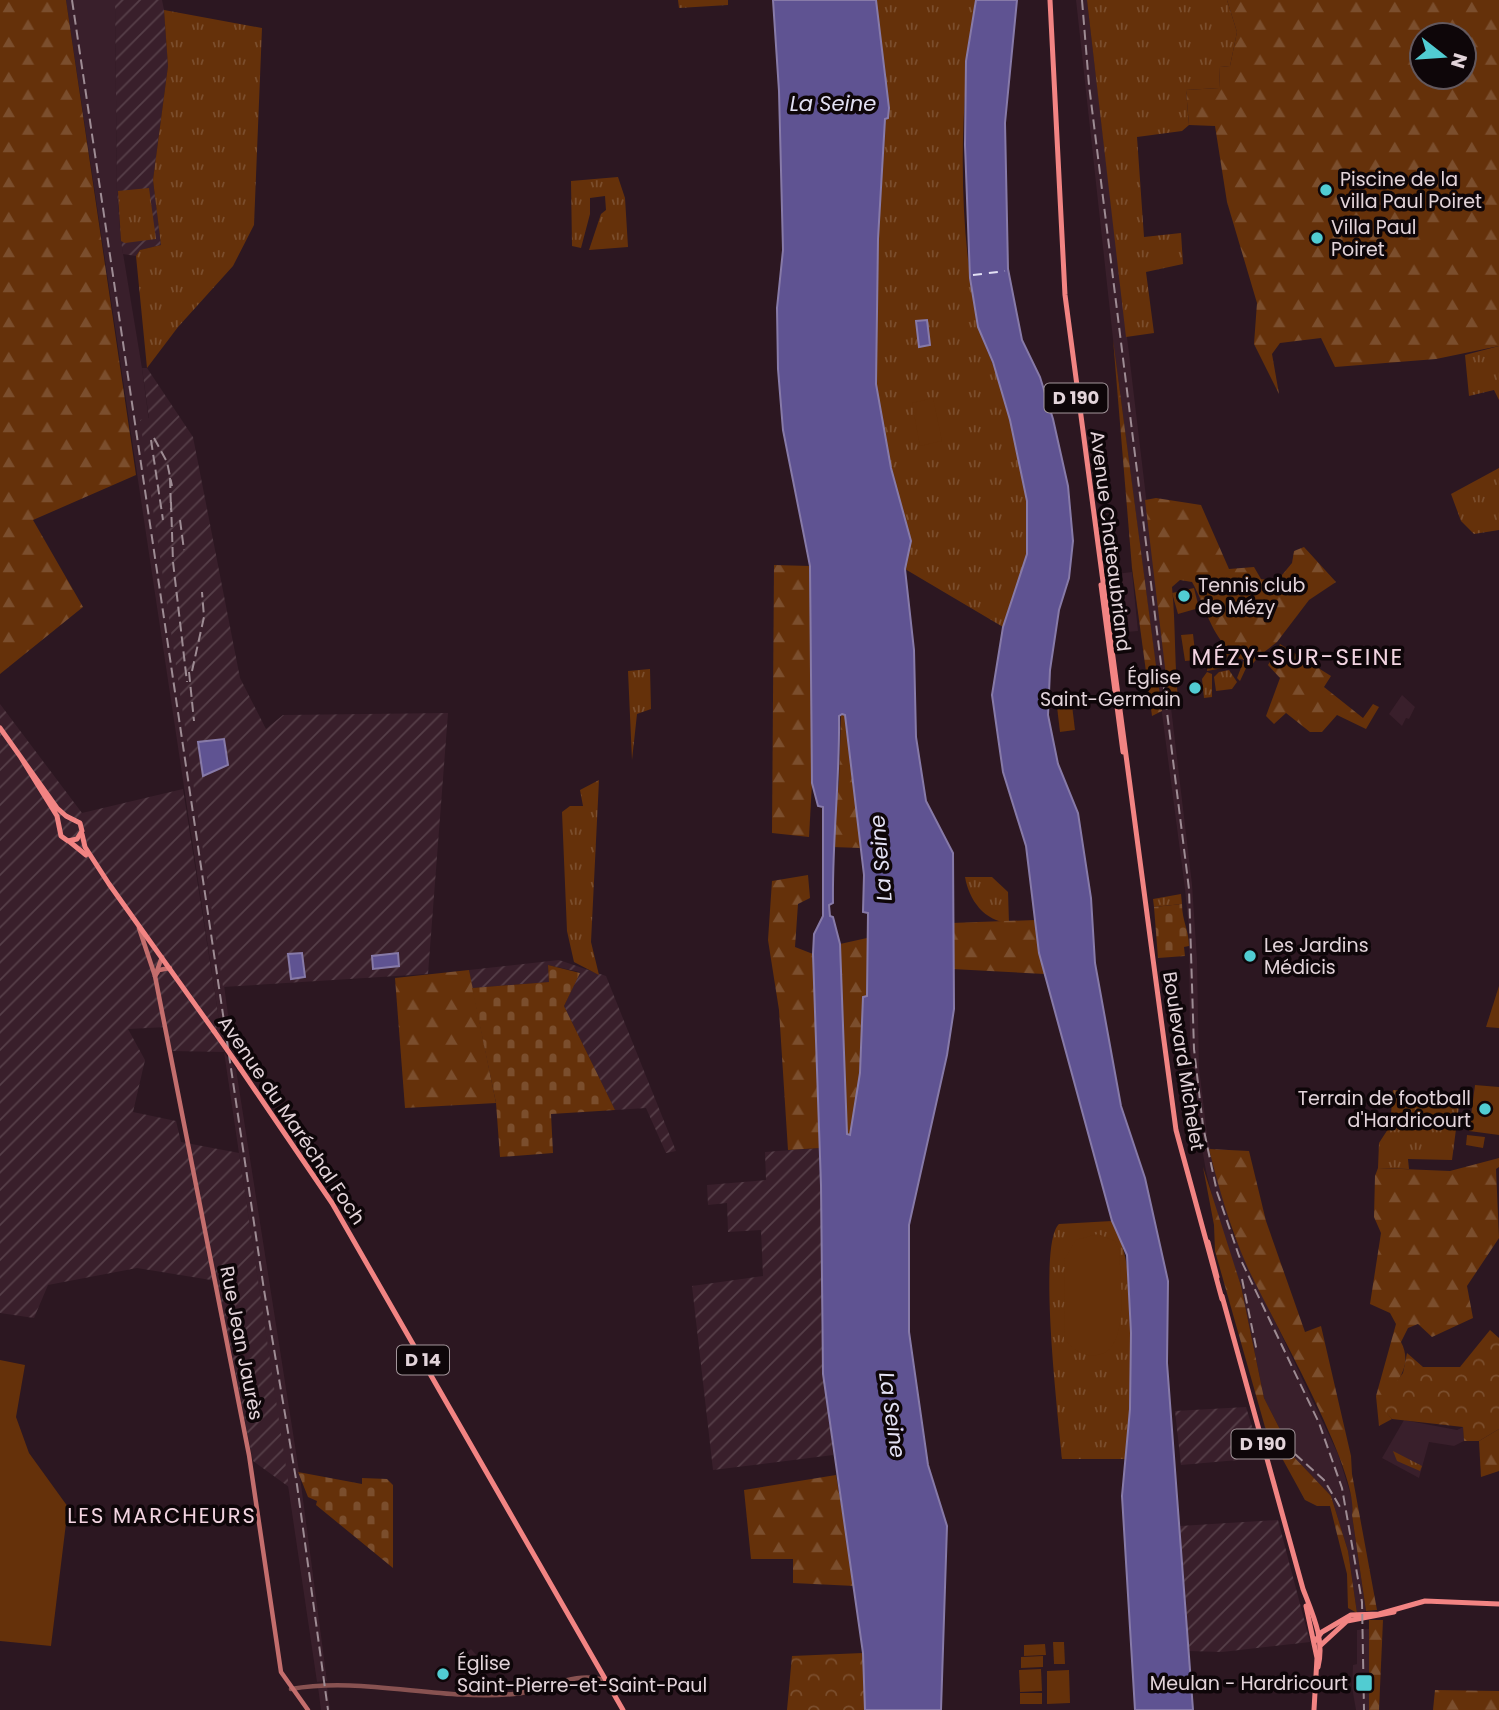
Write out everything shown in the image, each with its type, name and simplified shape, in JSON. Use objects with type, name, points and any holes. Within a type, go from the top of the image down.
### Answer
[{"type":"main road","name":"Avenue Chateaubriand","points":[[1048,0],[1064,306],[1153,959]]},
{"type":"main road","points":[[0,729],[57,808],[69,818],[80,822],[82,834],[70,842],[61,836],[55,812],[20,757]]},
{"type":"main road","points":[[59,826],[69,818]]},
{"type":"main road","name":"Avenue du Maréchal Foch","points":[[82,834],[85,847],[109,884],[332,1203],[623,1710]]},
{"type":"main road","name":"Avenue du Maréchal Foch","points":[[70,842],[82,849],[109,884]]},
{"type":"main road","name":"Rue Jean Jaurès","points":[[139,927],[155,976],[249,1455],[281,1672],[290,1689],[308,1710]]},
{"type":"main road","points":[[150,962],[161,955]]},
{"type":"main road","points":[[155,976],[161,955]]},
{"type":"main road","name":"Boulevard Michelet","points":[[1153,959],[1175,1127],[1185,1168],[1303,1589],[1319,1637]]},
{"type":"main road","points":[[155,976],[159,970],[170,968]]},
{"type":"main road","points":[[1319,1637],[1347,1621],[1379,1617],[1428,1601],[1499,1604]]},
{"type":"main road","name":"D 190","points":[[1314,1710],[1319,1637]]},
{"type":"street","points":[[290,1689],[329,1683],[432,1694],[514,1694],[581,1677],[607,1681]]},
{"type":"shaded area","points":[[66,0],[115,0],[117,191],[121,241],[142,368],[233,1052],[221,1034]]},
{"type":"shaded area","points":[[115,0],[162,0],[164,10],[168,66],[153,180],[161,245],[140,250],[136,256],[123,254],[121,241],[117,191]]},
{"type":"shaded area","points":[[1076,0],[1087,0],[1192,884],[1197,959],[1199,1068],[1207,1134],[1201,1141],[1190,1047],[1189,930],[1185,889],[1113,339]]},
{"type":"shaded area","points":[[142,368],[147,368],[193,437],[240,678],[266,729],[283,715],[448,713],[428,974],[223,987],[140,420],[149,418]]},
{"type":"shaded area","points":[[1132,572],[1138,631],[1115,633],[1107,575]]},
{"type":"shaded area","points":[[1402,695],[1415,707],[1402,726],[1389,714]]},
{"type":"shaded area","points":[[0,704],[82,813],[183,789],[224,1052],[172,1051],[167,1027],[128,1029],[145,1060],[133,1112],[176,1121],[181,1142],[239,1153],[289,1487],[253,1461],[217,1281],[137,1268],[48,1285],[34,1318],[0,1313]]},
{"type":"shaded area","points":[[559,960],[606,976],[676,1151],[666,1153],[646,1108],[615,1110],[564,1006],[580,972],[548,965],[550,982],[472,988],[469,970]]},
{"type":"shaded area","points":[[224,1052],[236,1069],[301,1484],[327,1681],[317,1682]]},
{"type":"shaded area","points":[[1208,1140],[1232,1231],[1338,1454],[1354,1505],[1352,1515],[1366,1611],[1357,1613],[1348,1551],[1331,1496],[1294,1457],[1264,1398],[1241,1286],[1218,1221],[1206,1171],[1202,1148]]},
{"type":"shaded area","points":[[820,1148],[823,1275],[821,1325],[833,1455],[713,1470],[692,1286],[763,1276],[761,1230],[728,1232],[727,1203],[708,1205],[707,1185],[766,1180],[765,1152]]},
{"type":"shaded area","points":[[1246,1407],[1258,1446],[1238,1449],[1238,1460],[1181,1465],[1175,1411]]},
{"type":"shaded area","points":[[1404,1420],[1457,1430],[1463,1427],[1464,1441],[1454,1446],[1429,1442],[1419,1478],[1382,1458]]},
{"type":"shaded area","points":[[1278,1520],[1310,1642],[1222,1652],[1189,1651],[1180,1526]]},
{"type":"shaded area","points":[[1369,1629],[1369,1710],[1356,1710],[1352,1687],[1353,1665],[1357,1664],[1357,1630]]},
{"type":"shaded area","points":[[471,1649],[480,1659],[483,1672],[455,1672],[455,1657],[462,1656]]},
{"type":"shaded area","points":[[327,1686],[330,1710],[321,1710],[318,1687]]},
{"type":"green space","points":[[0,0],[66,0],[136,475],[33,520],[83,607],[0,674]]},
{"type":"green space","points":[[678,0],[728,0],[728,5],[679,8]]},
{"type":"green space","points":[[876,0],[976,0],[964,120],[966,244],[978,323],[998,378],[1016,443],[1029,513],[1026,556],[1003,627],[905,569],[911,541],[891,468],[876,384],[878,239],[885,118],[889,108]]},
{"type":"green space","points":[[1087,0],[1227,0],[1237,32],[1230,66],[1220,67],[1219,88],[1186,90],[1189,125],[1182,131],[1137,137],[1144,237],[1181,233],[1183,264],[1146,272],[1154,333],[1126,337]]},
{"type":"green space","points":[[1227,0],[1499,0],[1499,346],[1436,359],[1335,367],[1321,338],[1280,343],[1272,354],[1279,394],[1254,344],[1257,303],[1227,202],[1215,126],[1189,125],[1186,90],[1219,88],[1220,67],[1230,66],[1237,32]]},
{"type":"green space","points":[[164,10],[262,28],[254,225],[233,266],[178,327],[147,368],[136,256],[140,250],[161,245],[153,180],[168,66]]},
{"type":"green space","points":[[618,177],[625,198],[628,247],[589,250],[601,214],[606,210],[605,196],[590,198],[590,214],[581,248],[572,246],[571,181]]},
{"type":"green space","points":[[149,188],[156,239],[125,243],[121,241],[118,191]]},
{"type":"green space","points":[[1113,339],[1162,711],[1152,716],[1132,568]]},
{"type":"green space","points":[[1499,346],[1499,400],[1494,390],[1469,396],[1465,355]]},
{"type":"green space","points":[[933,398],[942,441],[920,446],[912,403]]},
{"type":"green space","points":[[1499,468],[1499,530],[1474,534],[1461,521],[1451,494]]},
{"type":"green space","points":[[1156,498],[1201,505],[1229,569],[1254,567],[1261,579],[1277,581],[1292,563],[1294,551],[1304,547],[1336,582],[1309,600],[1277,642],[1259,656],[1245,648],[1228,649],[1212,625],[1192,582],[1180,580],[1172,587],[1179,707],[1170,709],[1145,500]]},
{"type":"green space","points":[[774,565],[810,566],[812,783],[809,837],[772,833]]},
{"type":"green space","points":[[1194,588],[1199,608],[1178,614],[1172,593]]},
{"type":"green space","points":[[1193,634],[1196,660],[1185,661],[1181,635]]},
{"type":"green space","points":[[1280,644],[1331,676],[1324,687],[1363,718],[1373,704],[1379,707],[1366,729],[1337,715],[1322,732],[1310,732],[1286,713],[1274,724],[1266,716],[1280,678],[1268,665]]},
{"type":"green space","points":[[1245,648],[1259,656],[1251,666],[1247,666],[1240,681],[1237,678],[1244,660],[1228,655],[1223,668],[1207,671],[1209,652],[1223,655],[1228,649]]},
{"type":"green space","points":[[650,669],[651,709],[637,714],[632,760],[628,671]]},
{"type":"green space","points":[[1229,670],[1237,682],[1232,689],[1216,691],[1214,677],[1219,672]]},
{"type":"green space","points":[[1207,672],[1212,674],[1212,697],[1204,698],[1202,679]]},
{"type":"green space","points":[[1072,705],[1075,730],[1060,732],[1057,707]]},
{"type":"green space","points":[[841,714],[845,715],[861,848],[832,847],[839,781]]},
{"type":"green space","points":[[599,780],[591,942],[599,975],[574,962],[567,931],[562,812],[570,806],[583,806],[580,790]]},
{"type":"green space","points":[[808,875],[810,898],[798,904],[795,947],[813,954],[820,1148],[788,1150],[779,1010],[768,940],[772,881]]},
{"type":"green space","points":[[965,877],[992,877],[1008,892],[1009,923],[992,918],[979,908],[970,894]]},
{"type":"green space","points":[[1181,894],[1182,904],[1154,907],[1153,899]]},
{"type":"green space","points":[[1182,904],[1189,940],[1189,946],[1184,947],[1185,956],[1158,958],[1154,907]]},
{"type":"green space","points":[[1035,920],[1045,974],[952,969],[951,923]]},
{"type":"green space","points":[[867,938],[867,997],[863,998],[860,1073],[850,1135],[847,1135],[840,944]]},
{"type":"green space","points":[[548,965],[580,973],[564,1006],[615,1110],[551,1114],[553,1153],[500,1157],[496,1103],[472,988],[549,982]]},
{"type":"green space","points":[[469,970],[496,1103],[405,1108],[395,978]]},
{"type":"green space","points":[[1499,986],[1499,1028],[1486,1027]]},
{"type":"green space","name":"Terrain de football d'Hardricourt","points":[[1475,1085],[1499,1087],[1499,1135],[1469,1131]]},
{"type":"green space","points":[[1393,1090],[1410,1091],[1411,1098],[1459,1106],[1452,1160],[1408,1159],[1409,1169],[1378,1168],[1379,1143],[1390,1126]]},
{"type":"green space","points":[[1467,1135],[1485,1137],[1483,1148],[1466,1145]]},
{"type":"green space","points":[[1209,1149],[1249,1151],[1266,1221],[1305,1332],[1321,1326],[1351,1456],[1377,1610],[1366,1611],[1351,1494],[1342,1465],[1329,1430],[1247,1266],[1225,1208]]},
{"type":"green space","points":[[1499,1158],[1499,1167],[1496,1169],[1499,1238],[1467,1286],[1473,1318],[1432,1337],[1418,1324],[1408,1328],[1401,1342],[1404,1368],[1397,1383],[1380,1405],[1392,1419],[1379,1426],[1376,1396],[1396,1324],[1390,1313],[1370,1304],[1381,1233],[1374,1217],[1375,1176],[1378,1168],[1450,1171]]},
{"type":"green space","points":[[1203,1167],[1241,1286],[1264,1398],[1294,1457],[1331,1496],[1348,1551],[1357,1613],[1348,1608],[1347,1574],[1330,1506],[1317,1506],[1305,1500],[1265,1427],[1215,1251],[1214,1225]]},
{"type":"green space","points":[[1112,1221],[1122,1244],[1132,1304],[1131,1403],[1126,1459],[1062,1459],[1049,1298],[1053,1239],[1059,1224]]},
{"type":"green space","points":[[1098,1234],[1115,1241],[1119,1250],[1121,1311],[1115,1341],[1108,1351],[1087,1355],[1078,1352],[1064,1339],[1065,1258],[1076,1240]]},
{"type":"green space","points":[[1490,1330],[1499,1338],[1499,1429],[1479,1441],[1464,1441],[1463,1427],[1392,1419],[1379,1405],[1403,1373],[1407,1353],[1423,1367],[1460,1367]]},
{"type":"green space","points":[[0,1360],[25,1365],[16,1417],[29,1453],[68,1507],[51,1646],[0,1641]]},
{"type":"green space","points":[[1499,1429],[1499,1471],[1481,1477],[1479,1441]]},
{"type":"green space","points":[[1393,1451],[1422,1466],[1420,1471],[1397,1461]]},
{"type":"green space","points":[[298,1472],[362,1484],[362,1478],[387,1479],[393,1485],[393,1568],[316,1505],[317,1501],[308,1497]]},
{"type":"green space","points":[[836,1475],[855,1586],[793,1583],[793,1559],[751,1559],[744,1490]]},
{"type":"green space","points":[[1369,1620],[1383,1620],[1379,1710],[1369,1710]]},
{"type":"green space","points":[[1053,1642],[1064,1642],[1065,1664],[1054,1664]]},
{"type":"green space","points":[[1045,1644],[1046,1655],[1024,1656],[1024,1645]]},
{"type":"green space","points":[[863,1653],[865,1710],[787,1710],[792,1656]]},
{"type":"green space","points":[[1043,1656],[1043,1667],[1021,1668],[1021,1657]]},
{"type":"green space","points":[[1041,1669],[1042,1691],[1020,1692],[1019,1670]]},
{"type":"green space","points":[[1069,1670],[1070,1703],[1047,1704],[1047,1671]]},
{"type":"green space","points":[[1435,1690],[1499,1691],[1499,1710],[1433,1710]]},
{"type":"green space","points":[[1020,1693],[1042,1693],[1042,1704],[1020,1704]]},
{"type":"water","name":"La Seine","points":[[773,0],[876,0],[889,108],[888,118],[885,119],[878,239],[876,384],[891,468],[911,541],[905,569],[914,650],[916,737],[926,801],[953,853],[954,1009],[947,1055],[909,1225],[909,1332],[928,1465],[947,1526],[941,1710],[865,1710],[863,1653],[823,1374],[821,1185],[813,954],[814,934],[823,916],[823,807],[818,806],[812,783],[810,566],[783,430],[778,369],[777,308],[783,250],[779,91]],"holes":[[[845,715],[864,875],[863,912],[868,913],[867,996],[863,997],[860,1073],[850,1135],[847,1134],[840,944],[829,905],[833,903],[839,716]]]},
{"type":"water","points":[[976,0],[1017,0],[1005,123],[1008,269],[1022,340],[1040,377],[1053,419],[1068,486],[1073,541],[1069,578],[1059,610],[1050,670],[1048,715],[1058,764],[1078,813],[1091,898],[1095,963],[1121,1106],[1145,1178],[1168,1281],[1167,1363],[1193,1710],[1135,1710],[1122,1496],[1130,1409],[1131,1333],[1127,1255],[1112,1221],[1039,953],[1026,846],[1003,772],[992,695],[1003,627],[1027,554],[1027,501],[1010,420],[993,362],[978,327],[970,278],[965,145],[966,61]]},
{"type":"water","points":[[927,320],[930,345],[919,347],[916,321]]},
{"type":"water","points":[[224,739],[228,765],[203,776],[198,742]]},
{"type":"water","points":[[302,953],[305,977],[291,979],[288,954]]},
{"type":"water","points":[[398,953],[399,966],[373,969],[372,956]]},
{"type":"ferry route","points":[[973,275],[1005,271]]},
{"type":"railway","points":[[72,0],[264,1290],[297,1485],[328,1710]]},
{"type":"railway","points":[[1082,0],[1089,85],[1189,889],[1194,1049],[1203,1126],[1217,1192],[1239,1256],[1319,1423],[1342,1488],[1362,1602],[1364,1710]]},
{"type":"railway","points":[[154,438],[167,462],[172,486]]},
{"type":"railway","points":[[151,440],[163,520]]},
{"type":"railway","points":[[170,478],[171,510]]},
{"type":"railway","points":[[171,502],[173,562],[187,682]]},
{"type":"railway","points":[[180,520],[184,550]]},
{"type":"railway","points":[[192,671],[204,617],[202,592]]},
{"type":"railway","points":[[189,672],[194,721]]},
{"type":"railway","points":[[1242,1279],[1257,1352]]},
{"type":"railway","points":[[1295,1454],[1324,1480],[1340,1507]]},
{"type":"place","name":"Piscine de la villa Paul Poiret","points":[[1326,190]]},
{"type":"place","name":"Villa Paul Poiret","points":[[1317,238]]},
{"type":"place","name":"Tennis club de Mézy","points":[[1184,596]]},
{"type":"place","name":"Église Saint-Germain","points":[[1195,688]]},
{"type":"place","name":"Les Jardins Médicis","points":[[1250,956]]},
{"type":"place","name":"Terrain de football d'Hardricourt","points":[[1485,1109]]},
{"type":"place","name":"Église Saint-Pierre-et-Saint-Paul","points":[[443,1674]]},
{"type":"place","name":"Meulan - Hardricourt","points":[[1364,1683]]},
{"type":"district","name":"MÉZY-SUR-SEINE","points":[[1298,657]]},
{"type":"district","name":"LES MARCHEURS","points":[[162,1516]]}]
